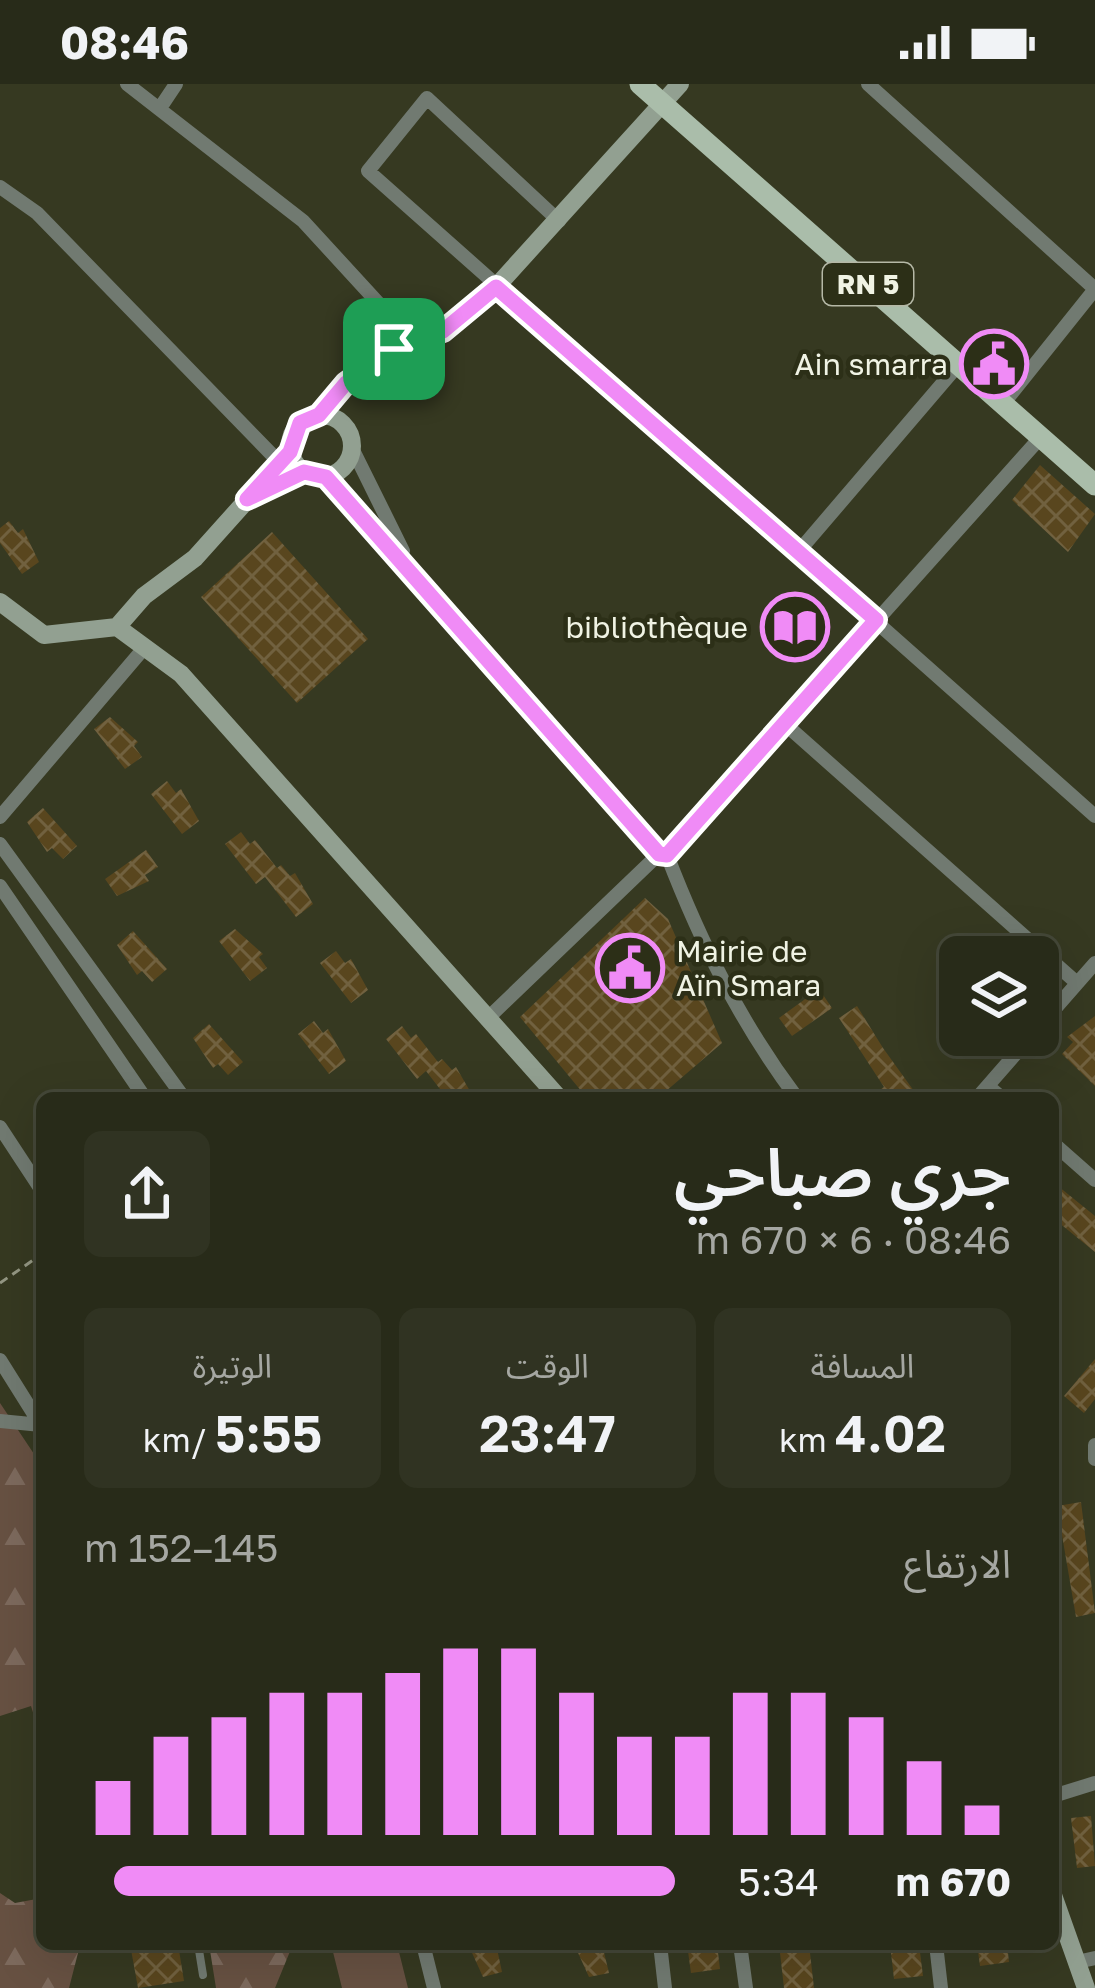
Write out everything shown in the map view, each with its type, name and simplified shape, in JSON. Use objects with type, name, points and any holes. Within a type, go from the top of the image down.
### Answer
[{"type":"main road","name":"RN 5","points":[[640,84],[1095,485]]},
{"type":"street","points":[[127,84],[302,221],[414,342]]},
{"type":"street","points":[[160,108],[176,84]]},
{"type":"street","points":[[117,627],[144,596],[195,558],[285,458],[293,432],[319,415],[346,383],[394,349],[443,331],[496,287],[680,84]]},
{"type":"street","points":[[868,84],[1095,289],[1003,404]]},
{"type":"street","points":[[560,221],[427,98],[368,171],[1095,816]]},
{"type":"street","points":[[0,187],[37,213],[285,458],[304,472],[326,477],[663,855],[744,1026],[792,1092]]},
{"type":"street","points":[[799,551],[959,364]]},
{"type":"street","points":[[319,415],[339,421],[383,518],[418,576]]},
{"type":"street","points":[[488,1018],[663,855],[1040,438]]},
{"type":"street","points":[[326,477],[341,470],[352,448]]},
{"type":"street","points":[[247,499],[304,472]]},
{"type":"street","points":[[0,602],[8,614],[44,635],[117,627],[181,674],[488,1018],[547,1092]]},
{"type":"street","points":[[0,817],[145,646]]},
{"type":"street","points":[[785,724],[1077,983]]},
{"type":"street","points":[[0,844],[180,1092]]},
{"type":"street","points":[[0,886],[141,1092]]},
{"type":"street","points":[[1059,1004],[1095,963]]},
{"type":"street","points":[[982,1092],[1014,1056]]},
{"type":"street","points":[[0,1127],[36,1182]]},
{"type":"street","points":[[1059,1148],[1095,1180]]},
{"type":"street","points":[[0,1360],[36,1417]]},
{"type":"street","points":[[0,1421],[36,1425]]},
{"type":"street","points":[[1095,1445],[1095,1459]]},
{"type":"street","points":[[1059,1794],[1095,1783]]},
{"type":"street","points":[[1059,1906],[1086,1960],[1086,1988]]},
{"type":"street","points":[[424,1950],[434,1988]]},
{"type":"street","points":[[661,1950],[665,1988]]},
{"type":"street","points":[[741,1950],[746,1988]]},
{"type":"street","points":[[937,1950],[941,1988]]},
{"type":"lane","points":[[198,1950],[203,1975]]},
{"type":"path","points":[[0,1283],[36,1258]]},
{"type":"green space","points":[[0,1403],[36,1457],[36,1722],[31,1706],[0,1716]]},
{"type":"green space","points":[[0,1893],[15,1903],[36,1899],[36,1950],[78,1953],[69,1988],[0,1988]]},
{"type":"green space","points":[[210,1950],[291,1950],[275,1988],[216,1988]]},
{"type":"green space","points":[[332,1950],[398,1950],[408,1988],[342,1988]]},
{"type":"building","points":[[1040,465],[1095,514],[1068,552],[1012,500]]},
{"type":"building","points":[[9,521],[18,533],[23,529],[39,562],[22,574],[0,543],[0,528]]},
{"type":"building","points":[[272,532],[368,639],[297,703],[201,597]]},
{"type":"building","points":[[110,717],[138,742],[134,746],[142,757],[125,769],[94,729]]},
{"type":"building","points":[[167,781],[176,793],[181,789],[199,821],[182,834],[151,794]]},
{"type":"building","points":[[43,808],[77,846],[63,859],[52,848],[47,852],[27,822]]},
{"type":"building","points":[[241,832],[250,844],[255,840],[277,868],[281,865],[290,876],[295,873],[313,904],[296,917],[265,877],[256,884],[225,844]]},
{"type":"building","points":[[146,850],[158,867],[145,875],[149,881],[117,896],[105,879]]},
{"type":"building","name":"Mairie de Aïn Smara","points":[[645,898],[668,919],[722,1043],[665,1092],[582,1092],[520,1017]]},
{"type":"building","points":[[235,929],[263,954],[259,957],[267,968],[250,981],[219,941]]},
{"type":"building","points":[[133,931],[167,969],[152,982],[142,971],[137,975],[117,945]]},
{"type":"building","points":[[336,951],[345,963],[351,959],[368,990],[351,1003],[320,963]]},
{"type":"building","points":[[819,989],[832,1008],[792,1036],[779,1018]]},
{"type":"building","points":[[857,1006],[915,1092],[877,1092],[884,1087],[839,1018]]},
{"type":"building","points":[[1095,1016],[1095,1086],[1062,1054],[1073,1042],[1067,1037]]},
{"type":"building","points":[[314,1021],[323,1033],[328,1029],[346,1061],[329,1074],[298,1034]]},
{"type":"building","points":[[209,1024],[243,1062],[228,1075],[218,1064],[213,1068],[193,1038]]},
{"type":"building","points":[[402,1026],[411,1038],[416,1034],[438,1062],[442,1059],[452,1070],[456,1067],[471,1092],[442,1092],[426,1071],[417,1079],[386,1039]]},
{"type":"building","points":[[1059,1187],[1095,1216],[1095,1252],[1059,1223]]},
{"type":"building","points":[[1095,1359],[1095,1399],[1084,1413],[1064,1396]]},
{"type":"building","points":[[1081,1502],[1095,1613],[1076,1617],[1059,1506]]},
{"type":"building","points":[[1091,1816],[1095,1866],[1077,1868],[1071,1818]]},
{"type":"building","points":[[131,1950],[179,1950],[184,1981],[138,1988]]},
{"type":"building","points":[[471,1950],[497,1950],[502,1972],[483,1977]]},
{"type":"building","points":[[577,1950],[603,1950],[609,1973],[589,1977]]},
{"type":"building","points":[[688,1950],[718,1950],[720,1969],[691,1973]]},
{"type":"building","points":[[780,1950],[810,1950],[814,1988],[784,1988]]},
{"type":"building","points":[[891,1950],[920,1950],[923,1976],[894,1979]]},
{"type":"building","points":[[978,1950],[1008,1950],[1009,1962],[980,1966]]},
{"type":"place","name":"Ain smarra","points":[[994,364]]},
{"type":"place","name":"bibliothèque","points":[[795,627]]},
{"type":"place","name":"Mairie de Aïn Smara","points":[[630,968]]},
{"type":"route","points":[[496,287],[876,620],[667,855],[659,854],[326,477],[304,472],[247,499],[290,452],[293,432],[300,423],[319,415],[346,383],[394,349],[443,331],[496,287]]}]
